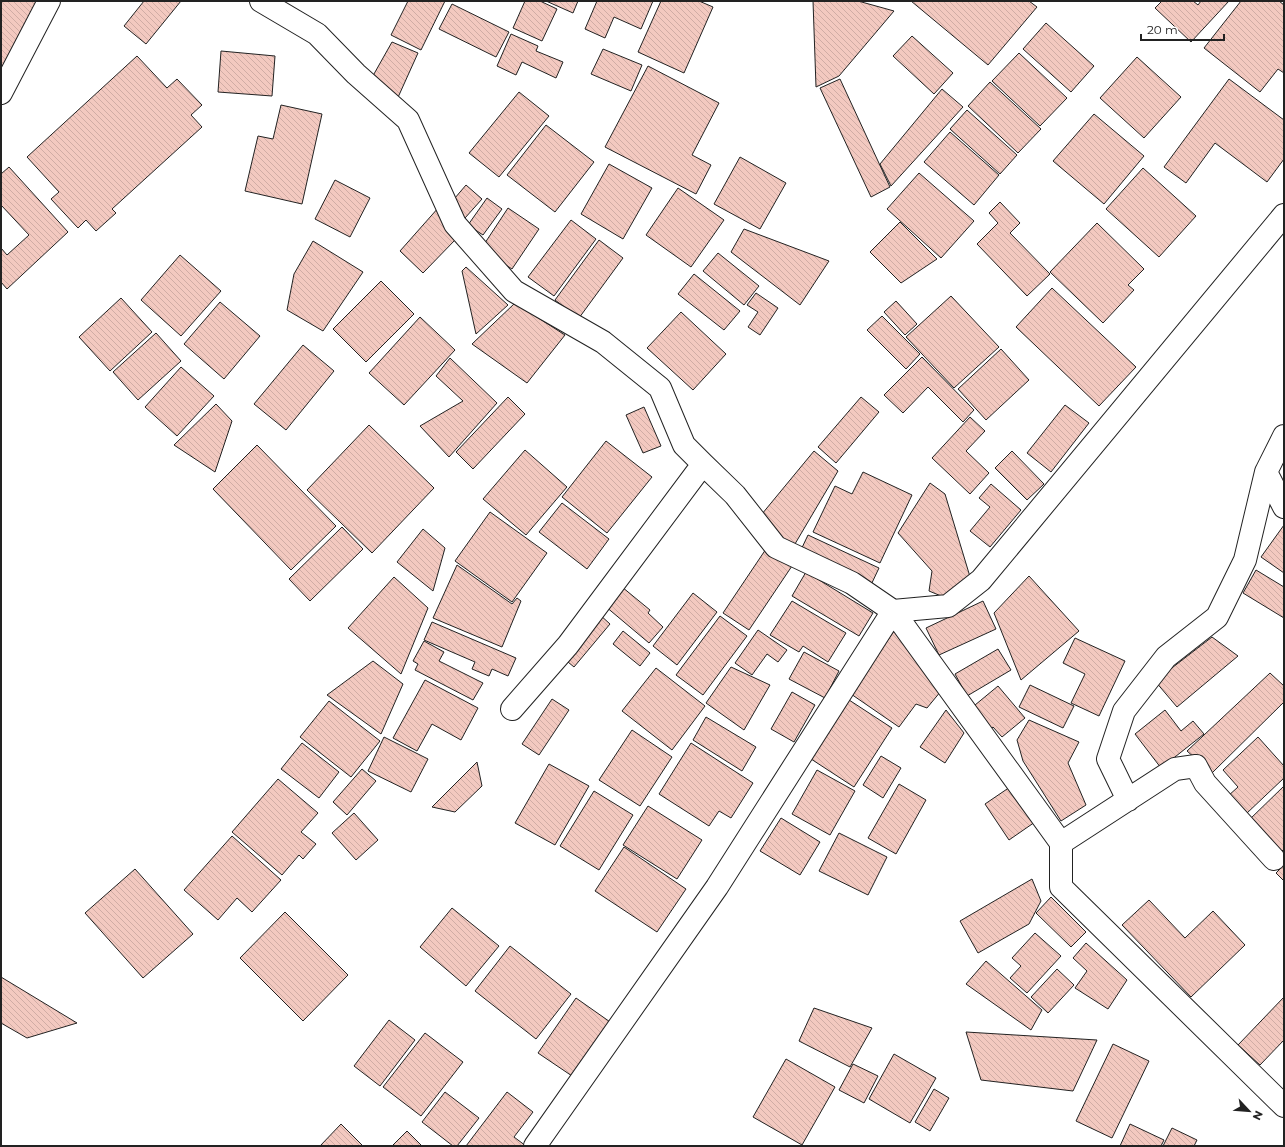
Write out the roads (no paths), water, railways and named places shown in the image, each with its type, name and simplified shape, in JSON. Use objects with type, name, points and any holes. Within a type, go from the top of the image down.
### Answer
[{"type":"street","points":[[1,93],[49,1]]},
{"type":"street","points":[[261,1],[317,34],[356,74],[408,120],[455,224],[514,291],[602,342],[660,388],[684,444],[702,464],[735,495],[776,546],[852,583],[893,611],[1060,843],[1061,887],[1284,1106]]},
{"type":"street","points":[[893,611],[948,606],[981,580],[1284,214]]},
{"type":"street","points":[[1128,800],[1108,760],[1124,711],[1166,657],[1217,617],[1245,560],[1266,472],[1284,436]]},
{"type":"street","points":[[512,709],[568,645],[702,464]]},
{"type":"street","points":[[1266,472],[1284,507]]},
{"type":"street","points":[[535,1146],[717,887],[893,611]]},
{"type":"street","points":[[1060,843],[1175,769],[1196,766],[1204,783],[1274,859]]}]
